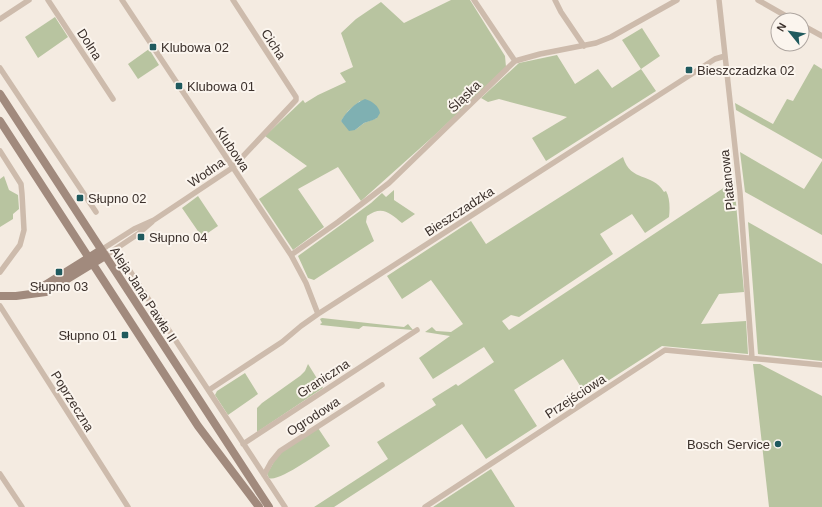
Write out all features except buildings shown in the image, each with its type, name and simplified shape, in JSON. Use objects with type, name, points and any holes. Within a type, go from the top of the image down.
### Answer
[{"type":"main road","name":"Aleja Jana Pawła II","points":[[0,94],[269,507]]},
{"type":"main road","name":"Aleja Jana Pawła II","points":[[0,121],[198,426],[259,507]]},
{"type":"main road","points":[[0,296],[16,296],[51,290],[91,260],[103,253]]},
{"type":"street","points":[[0,19],[29,0]]},
{"type":"street","name":"Dolna","points":[[48,0],[113,99]]},
{"type":"street","name":"Klubowa","points":[[122,0],[291,255],[306,283],[318,314]]},
{"type":"street","name":"Cicha","points":[[233,0],[296,97],[296,100]]},
{"type":"street","points":[[474,0],[516,61]]},
{"type":"street","points":[[555,0],[584,46]]},
{"type":"street","name":"Śląska","points":[[291,255],[338,222],[389,183],[516,61],[540,54],[584,46],[611,37],[677,0]]},
{"type":"street","name":"Platanowa","points":[[719,0],[740,193],[752,358]]},
{"type":"street","points":[[758,0],[779,12]]},
{"type":"street","points":[[810,29],[822,36]]},
{"type":"street","name":"Bieszczadzka","points":[[209,390],[282,342],[318,314],[716,59],[725,56]]},
{"type":"street","points":[[0,68],[96,212]]},
{"type":"street","name":"Wodna","points":[[103,253],[138,234],[154,220],[232,168],[296,100]]},
{"type":"street","points":[[0,151],[20,184],[24,230],[20,246],[0,272]]},
{"type":"street","points":[[128,268],[285,507]]},
{"type":"street","name":"Poprzeczna","points":[[0,306],[128,507]]},
{"type":"street","name":"Graniczna","points":[[243,444],[417,330]]},
{"type":"street","name":"Przejściowa","points":[[425,507],[665,350],[822,364]]},
{"type":"street","name":"Ogrodowa","points":[[264,475],[271,462],[280,451],[382,385]]},
{"type":"street","points":[[0,474],[22,507]]},
{"type":"green space","points":[[451,0],[470,0],[505,56],[506,67],[437,133],[361,201],[338,167],[298,189],[324,227],[293,250],[259,199],[307,166],[265,136],[303,100],[305,103],[346,82],[340,73],[353,67],[341,33],[356,19],[381,2],[404,23]],"holes":[[[360,101],[377,118],[364,123],[355,130],[341,121],[348,111]]]},
{"type":"green space","points":[[55,17],[68,37],[38,58],[25,37]]},
{"type":"green space","points":[[642,28],[660,56],[641,69],[622,40]]},
{"type":"green space","points":[[149,49],[159,65],[138,79],[128,64]]},
{"type":"green space","points":[[557,55],[575,84],[598,69],[612,88],[641,69],[656,91],[546,161],[532,138],[567,117],[499,99],[488,102],[481,98],[519,63]]},
{"type":"green space","points":[[814,64],[822,69],[822,159],[736,110],[735,103],[773,124],[787,99],[793,101]]},
{"type":"green space","points":[[740,152],[804,189],[822,161],[822,235],[745,192]]},
{"type":"green space","points":[[623,157],[631,171],[654,182],[664,192],[666,191],[670,211],[669,217],[645,233],[632,214],[600,234],[613,254],[519,317],[511,315],[502,321],[509,330],[734,181],[744,292],[719,294],[701,324],[746,321],[748,354],[662,346],[586,395],[563,359],[514,390],[537,426],[486,459],[462,424],[334,507],[314,507],[388,459],[377,442],[436,405],[432,399],[456,384],[458,386],[494,362],[484,347],[433,379],[419,358],[450,336],[425,332],[432,327],[436,331],[451,332],[463,324],[431,280],[402,299],[387,276],[471,221],[486,244]]},
{"type":"green space","points":[[4,176],[9,190],[18,195],[19,209],[13,214],[13,219],[0,227],[0,179]]},
{"type":"green space","points":[[394,190],[394,200],[415,214],[402,223],[390,213],[377,211],[372,213],[367,216],[366,222],[374,241],[314,280],[308,278],[298,256],[371,203],[382,193],[386,197]]},
{"type":"green space","points":[[198,196],[218,226],[202,237],[182,208]]},
{"type":"green space","points":[[748,222],[822,264],[822,361],[758,354]]},
{"type":"green space","points":[[320,319],[404,327],[408,324],[413,330],[363,326],[359,329],[321,325],[320,324],[322,323]]},
{"type":"green space","points":[[308,364],[323,388],[257,432],[257,408],[300,376],[305,371]]},
{"type":"green space","points":[[753,364],[760,364],[822,396],[822,507],[769,507]]},
{"type":"green space","points":[[245,373],[258,394],[228,415],[215,395],[217,391]]},
{"type":"green space","points":[[318,428],[330,446],[290,472],[274,478],[269,478],[267,474],[281,451]]},
{"type":"green space","points":[[491,469],[515,507],[433,507]]},
{"type":"water","points":[[365,99],[375,104],[380,113],[377,118],[364,123],[355,130],[349,131],[341,121],[351,108]]},
{"type":"place","name":"Klubowa 02","points":[[153,47]]},
{"type":"place","name":"Bieszczadzka 02","points":[[689,70]]},
{"type":"place","name":"Klubowa 01","points":[[179,86]]},
{"type":"place","name":"Słupno 02","points":[[80,198]]},
{"type":"place","name":"Słupno 04","points":[[141,237]]},
{"type":"place","name":"Słupno 03","points":[[59,272]]},
{"type":"place","name":"Słupno 01","points":[[125,335]]},
{"type":"place","name":"Bosch Service","points":[[778,444]]}]
